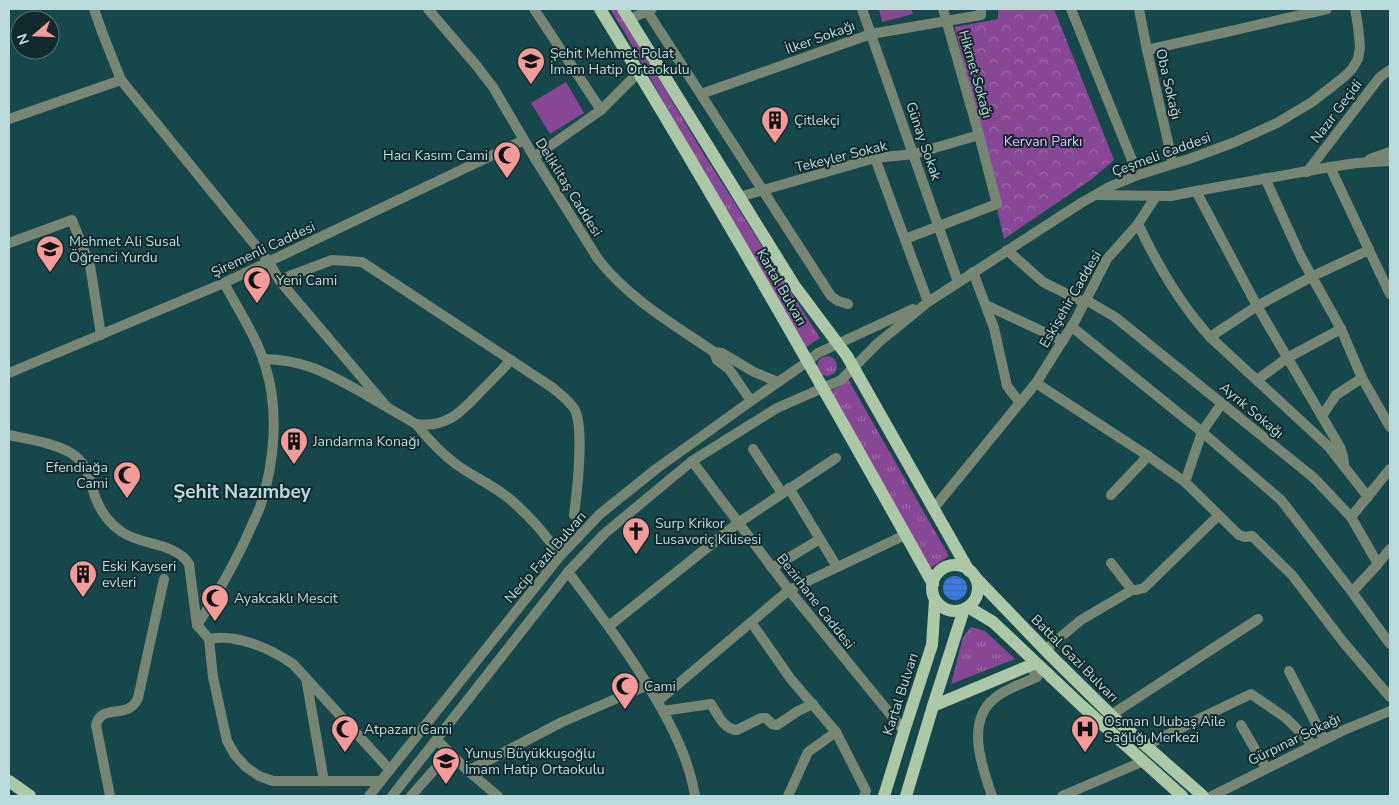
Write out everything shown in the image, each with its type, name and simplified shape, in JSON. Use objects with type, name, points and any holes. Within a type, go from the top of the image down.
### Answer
[{"type":"main road","name":"Kartal Bulvarı","points":[[600,9],[770,296],[933,584]]},
{"type":"main road","name":"Kartal Bulvarı","points":[[626,14],[794,284],[838,343],[853,367],[972,574]]},
{"type":"main road","points":[[946,567],[962,567],[972,574],[977,582],[977,593],[973,603],[966,608],[953,611],[948,610],[935,600],[932,589],[933,584],[938,574],[946,567]]},
{"type":"main road","name":"Battal Gazi Bulvarı","points":[[972,574],[1111,715],[1203,796]]},
{"type":"main road","name":"Kartal Bulvarı","points":[[884,796],[932,646],[935,600]]},
{"type":"main road","points":[[906,796],[933,706],[966,608]]},
{"type":"main road","name":"Battal Gazi Bulvarı","points":[[966,608],[993,622],[1033,664],[1182,796]]},
{"type":"main road","points":[[933,706],[1033,664]]},
{"type":"main road","points":[[9,781],[30,796]]},
{"type":"street","points":[[94,9],[122,80],[269,262],[279,280],[386,406]]},
{"type":"street","name":"Deliklitaş Caddesi","points":[[428,9],[485,76],[606,270],[641,303],[714,352],[722,353],[754,372],[778,382]]},
{"type":"street","points":[[534,9],[601,110]]},
{"type":"street","name":"Günay Sokak","points":[[862,9],[958,282]]},
{"type":"street","name":"Hikmet Sokağı","points":[[939,225],[997,204],[943,9]]},
{"type":"street","points":[[1071,9],[1138,175]]},
{"type":"street","name":"Oba Sokağı","points":[[1139,9],[1173,164]]},
{"type":"street","points":[[1147,50],[1327,9]]},
{"type":"street","name":"Çeşmeli Caddesi","points":[[823,389],[841,380],[878,342],[928,302],[1094,195],[1138,175],[1235,142],[1277,123],[1312,102],[1344,77],[1358,59],[1360,48],[1355,9]]},
{"type":"street","points":[[626,14],[650,10],[701,94],[831,296],[838,301],[848,304]]},
{"type":"street","name":"İlker Sokağı","points":[[701,94],[871,34],[981,12]]},
{"type":"street","name":"Nazır Geçidi","points":[[1307,172],[1380,77],[1390,70]]},
{"type":"street","points":[[534,157],[601,110],[639,72]]},
{"type":"street","points":[[9,119],[122,80]]},
{"type":"street","name":"Tekeyler Sokak","points":[[739,197],[875,158],[914,154],[979,135]]},
{"type":"street","name":"Şiremenli Caddesi","points":[[10,369],[101,335],[224,283],[524,140]]},
{"type":"street","points":[[875,158],[928,302]]},
{"type":"street","points":[[1094,195],[1172,196],[1330,167],[1389,161]]},
{"type":"street","points":[[1330,167],[1390,294]]},
{"type":"street","points":[[1265,178],[1296,246],[1341,329],[1362,378],[1390,427]]},
{"type":"street","points":[[1196,191],[1257,306],[1342,452],[1345,467]]},
{"type":"street","name":"Eskişehir Caddesi","points":[[934,508],[1036,383],[1072,327],[1107,259],[1138,224],[1156,196]]},
{"type":"street","points":[[9,243],[72,220],[90,265],[101,335]]},
{"type":"street","points":[[1138,224],[1158,264],[1191,314],[1210,337],[1328,446],[1368,497]]},
{"type":"street","points":[[905,239],[939,225]]},
{"type":"street","name":"Ayrık Sokağı","points":[[1007,250],[1044,282],[1086,301],[1115,317],[1314,478],[1351,517],[1378,564]]},
{"type":"street","points":[[1210,337],[1257,306],[1313,276],[1368,250]]},
{"type":"street","points":[[279,280],[332,260],[362,262],[553,388],[568,401],[576,414],[578,423],[574,515]]},
{"type":"street","points":[[973,272],[994,328],[1007,386],[1020,403]]},
{"type":"street","points":[[197,625],[224,582],[247,537],[261,504],[271,459],[273,419],[270,386],[263,359],[255,340],[224,283]]},
{"type":"street","name":"Çeşmeli Caddesi","points":[[807,362],[818,352],[928,302]]},
{"type":"street","points":[[986,305],[1063,341]]},
{"type":"street","points":[[1072,327],[1202,432],[1281,500],[1390,644]]},
{"type":"street","points":[[1257,380],[1288,358],[1341,329]]},
{"type":"street","name":"Deliklitaş Caddesi","points":[[714,352],[718,360],[728,369],[751,400]]},
{"type":"street","points":[[263,359],[288,361],[315,368],[340,380],[416,424],[445,455],[493,487],[517,506],[540,529],[560,556]]},
{"type":"street","points":[[416,424],[437,424],[451,419],[511,360]]},
{"type":"street","name":"Necip Fazıl Bulvarı","points":[[369,796],[560,556],[600,514],[656,469],[807,362]]},
{"type":"street","points":[[1322,416],[1336,396],[1362,378]]},
{"type":"street","points":[[1036,383],[1148,456],[1184,482],[1239,535],[1245,537],[1252,536],[1292,575],[1344,643],[1390,697]]},
{"type":"street","name":"Necip Fazıl Bulvarı","points":[[392,796],[568,572],[604,534],[692,461],[777,408],[823,389]]},
{"type":"street","points":[[1184,482],[1202,432],[1222,403]]},
{"type":"street","points":[[9,435],[60,448],[73,454],[87,470],[100,506],[114,525],[126,535],[172,550],[184,557],[189,564],[197,625],[209,638],[225,734],[230,748],[240,761],[252,772],[273,781],[381,781]]},
{"type":"street","points":[[753,449],[786,491],[837,567]]},
{"type":"street","points":[[1111,496],[1148,456]]},
{"type":"street","points":[[609,626],[738,523],[836,458]]},
{"type":"street","name":"Bezirhane Caddesi","points":[[692,461],[789,590],[904,731]]},
{"type":"street","points":[[1351,517],[1390,469]]},
{"type":"street","points":[[1045,650],[1080,620],[1132,590],[1144,588],[1218,516]]},
{"type":"street","points":[[658,701],[789,590],[905,535]]},
{"type":"street","points":[[772,568],[820,539]]},
{"type":"street","points":[[1352,592],[1390,548]]},
{"type":"street","points":[[1111,563],[1132,590]]},
{"type":"street","points":[[568,572],[626,650],[658,701],[674,731],[686,761],[695,796]]},
{"type":"street","points":[[110,796],[96,725],[98,720],[107,713],[130,709],[138,698],[164,579]]},
{"type":"street","points":[[1111,715],[1258,619]]},
{"type":"street","points":[[751,622],[790,678],[836,732],[866,791],[864,796]]},
{"type":"street","points":[[209,638],[228,637],[265,648],[293,664],[390,770]]},
{"type":"street","points":[[992,796],[980,758],[978,738],[980,718],[989,703],[998,696],[1037,677],[1033,664]]},
{"type":"street","points":[[1289,671],[1324,739]]},
{"type":"street","points":[[306,678],[324,781]]},
{"type":"street","points":[[468,771],[562,722],[648,685]]},
{"type":"street","points":[[1145,746],[1251,694],[1286,718],[1314,744]]},
{"type":"street","points":[[663,711],[711,704],[728,727],[737,730],[761,718],[769,719],[772,724],[777,725],[798,711],[813,704]]},
{"type":"street","name":"Gürpınar Sokağı","points":[[1212,796],[1324,739],[1390,711]]},
{"type":"street","points":[[1240,725],[1266,768]]},
{"type":"street","points":[[788,796],[808,752],[836,732]]},
{"type":"street","points":[[437,740],[468,771],[498,796]]},
{"type":"street","points":[[411,796],[449,753]]},
{"type":"street","points":[[1062,796],[1144,761]]},
{"type":"green space","points":[[610,9],[618,9],[702,151],[820,338],[803,349],[625,33]]},
{"type":"green space","points":[[879,9],[911,9],[913,14],[882,22]]},
{"type":"green space","name":"Kervan Parkı","points":[[998,9],[1054,9],[1114,160],[1092,179],[1004,239],[955,27],[998,19]]},
{"type":"green space","points":[[566,82],[584,113],[550,134],[531,103]]},
{"type":"green space","points":[[827,356],[834,359],[837,366],[834,373],[827,376],[820,373],[817,366],[820,359]]},
{"type":"green space","points":[[848,379],[949,556],[930,568],[830,392]]},
{"type":"green space","points":[[971,627],[985,631],[1015,659],[951,684],[963,637]]},
{"type":"water","points":[[955,576],[964,579],[967,588],[964,597],[955,600],[946,597],[943,588],[946,579]]},
{"type":"place","name":"Şehit Mehmet Polat İmam Hatip Ortaokulu","points":[[531,85]]},
{"type":"place","name":"Çitlekçi","points":[[775,144]]},
{"type":"place","name":"Hacı Kasım Cami","points":[[507,179]]},
{"type":"place","name":"Mehmet Ali Susal Öğrenci Yurdu","points":[[50,273]]},
{"type":"place","name":"Yeni Cami","points":[[257,304]]},
{"type":"place","name":"Jandarma Konağı","points":[[294,465]]},
{"type":"place","name":"Efendiağa Cami","points":[[127,499]]},
{"type":"place","name":"Surp Krikor Lusavoriç Kilisesi","points":[[636,555]]},
{"type":"place","name":"Eski Kayseri evleri","points":[[83,598]]},
{"type":"place","name":"Ayakcaklı Mescit","points":[[215,622]]},
{"type":"place","name":"Cami","points":[[625,710]]},
{"type":"place","name":"Atpazarı Cami","points":[[345,753]]},
{"type":"place","name":"Osman Ulubaş Aile Sağlığı Merkezi","points":[[1085,753]]},
{"type":"place","name":"Yunus Büyükkuşoğlu İmam Hatip Ortaokulu","points":[[446,785]]},
{"type":"district","name":"Şehit Nazımbey","points":[[242,491]]}]
